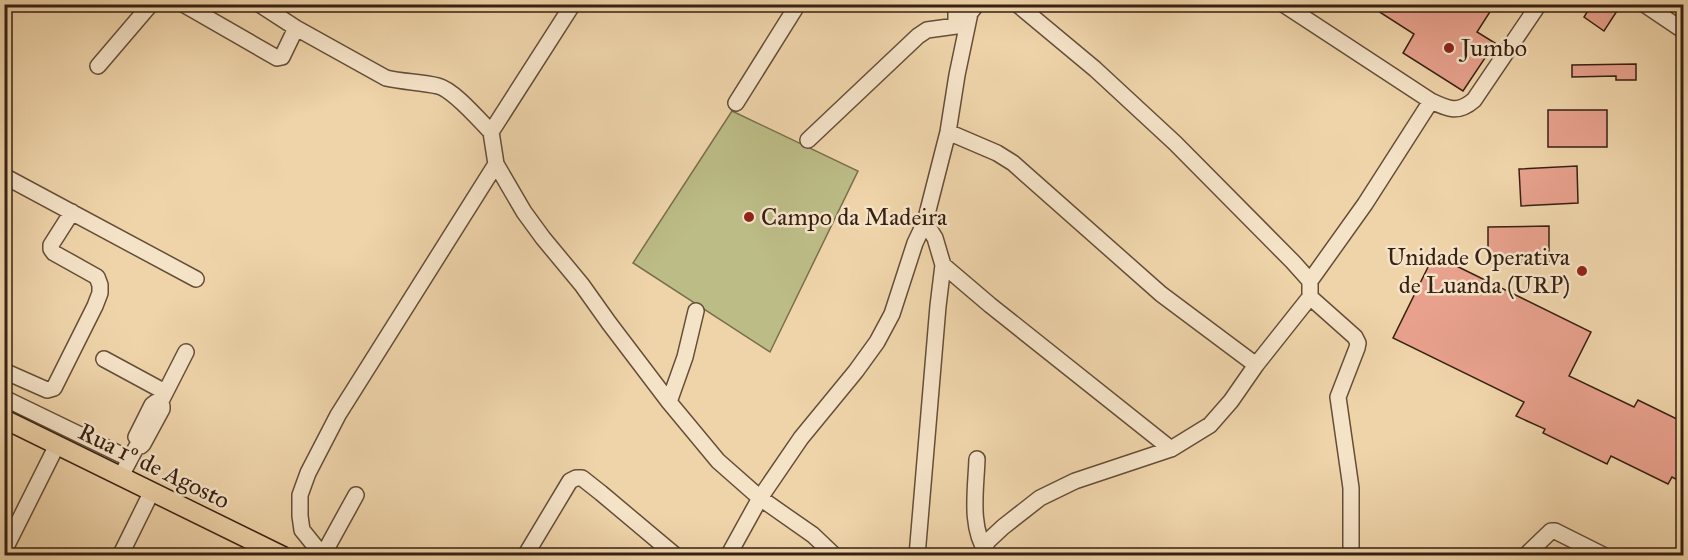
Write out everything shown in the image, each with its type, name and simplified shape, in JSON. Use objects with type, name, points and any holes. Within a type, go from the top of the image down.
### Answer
[{"type":"main road","name":"Rua 1º de Agosto","points":[[4,419],[283,555]]},
{"type":"street","points":[[98,66],[151,4]]},
{"type":"street","points":[[183,4],[277,58],[282,57],[296,28]]},
{"type":"street","points":[[260,4],[278,11],[296,28],[386,78],[399,82],[440,86],[450,91],[491,132],[496,164],[524,212],[582,285],[669,402],[718,461],[760,498],[813,535],[835,555]]},
{"type":"street","points":[[491,132],[573,4]]},
{"type":"street","points":[[736,103],[798,4]]},
{"type":"street","points":[[956,4],[956,26]]},
{"type":"street","points":[[1017,4],[1095,69],[1175,143],[1310,281]]},
{"type":"street","points":[[1283,4],[1431,101],[1453,110],[1468,105],[1474,100],[1539,4]]},
{"type":"street","points":[[1644,4],[1683,31]]},
{"type":"street","points":[[808,140],[918,36],[927,30],[956,26],[973,9]]},
{"type":"street","points":[[728,555],[760,498],[801,438],[877,342],[892,314],[915,243],[925,222],[948,132],[957,75],[973,9]]},
{"type":"street","points":[[984,553],[1003,527],[1040,498],[1075,482],[1171,449],[1197,434],[1217,418],[1256,364],[1310,297],[1310,281],[1365,204],[1431,101]]},
{"type":"street","points":[[948,132],[998,153],[1012,163],[1161,294],[1256,364]]},
{"type":"street","points":[[356,495],[323,555],[302,530],[300,495],[308,473],[338,415],[496,164]]},
{"type":"street","points":[[4,176],[196,279]]},
{"type":"street","points":[[4,371],[47,390],[54,388],[95,306],[100,292],[97,277],[54,253],[51,249],[51,245],[72,212]]},
{"type":"street","points":[[917,555],[943,265],[935,238],[925,222]]},
{"type":"street","points":[[943,265],[1171,449]]},
{"type":"street","points":[[1310,297],[1358,343],[1338,397],[1351,488],[1351,555]]},
{"type":"street","points":[[669,402],[685,357],[696,311]]},
{"type":"street","points":[[121,476],[133,452],[143,444],[162,410],[163,397],[186,352]]},
{"type":"street","points":[[104,359],[163,397]]},
{"type":"street","points":[[4,398],[133,452]]},
{"type":"street","points":[[4,551],[57,445]]},
{"type":"street","points":[[977,459],[975,514],[984,553]]},
{"type":"street","points":[[525,555],[570,481],[576,478],[582,478],[601,492],[676,555]]},
{"type":"street","points":[[120,555],[152,491]]},
{"type":"street","points":[[1526,555],[1551,531],[1605,555]]},
{"type":"green space","name":"Campo da Madeira","points":[[732,111],[858,171],[770,352],[633,263]]},
{"type":"building","name":"Jumbo","points":[[1367,4],[1495,4],[1477,32],[1495,43],[1463,91],[1403,53],[1414,34]]},
{"type":"building","points":[[1592,4],[1607,4],[1617,11],[1604,31],[1584,17]]},
{"type":"building","points":[[1636,64],[1636,80],[1616,80],[1616,76],[1572,77],[1572,65]]},
{"type":"building","points":[[1548,110],[1607,110],[1607,147],[1548,147]]},
{"type":"building","points":[[1577,166],[1578,203],[1521,206],[1519,169]]},
{"type":"building","points":[[1549,226],[1549,262],[1488,263],[1488,227]]},
{"type":"building","points":[[1434,255],[1591,332],[1569,376],[1634,407],[1638,400],[1683,422],[1683,483],[1672,477],[1668,484],[1611,456],[1607,464],[1543,433],[1545,429],[1516,416],[1524,402],[1393,338]]},
{"type":"place","name":"Jumbo","points":[[1449,48]]},
{"type":"place","name":"Campo da Madeira","points":[[749,217]]},
{"type":"place","name":"Unidade Operativa de Luanda (URP)","points":[[1582,271]]}]
